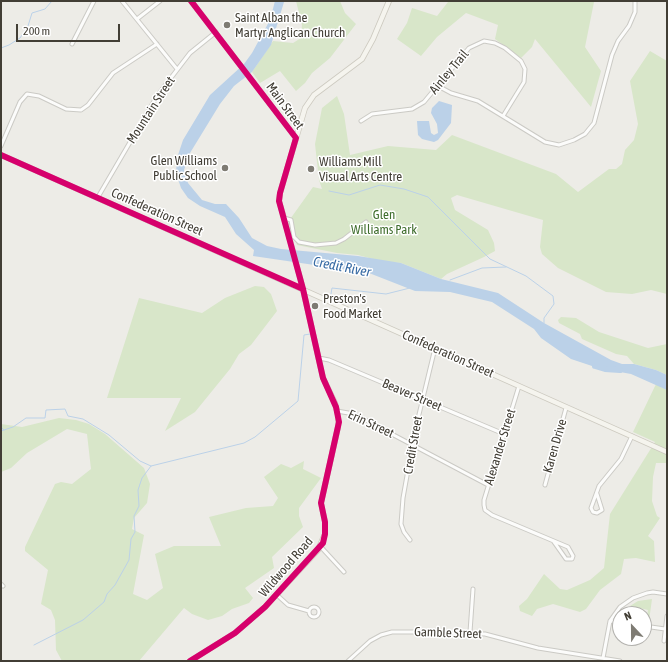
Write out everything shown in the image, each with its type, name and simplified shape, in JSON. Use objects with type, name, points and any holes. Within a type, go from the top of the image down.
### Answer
[{"type":"street","points":[[72,44],[94,1]]},
{"type":"street","points":[[122,1],[177,69]]},
{"type":"street","points":[[137,19],[160,1]]},
{"type":"street","name":"Main Street","points":[[192,1],[296,138],[280,193],[280,201],[303,289]]},
{"type":"street","points":[[296,138],[305,108],[314,95],[362,59],[373,39],[389,1]]},
{"type":"street","points":[[438,86],[451,94],[478,101],[538,138],[552,143],[567,143],[585,134],[594,123],[612,55],[618,41],[629,26],[635,12],[635,1]]},
{"type":"street","name":"Mountain Street","points":[[98,197],[146,114],[177,69],[198,46],[216,32]]},
{"type":"street","name":"Ainley Trail","points":[[361,121],[372,114],[412,109],[417,107],[424,102],[469,48],[484,41],[495,43],[521,61],[525,68],[524,82],[503,116]]},
{"type":"street","points":[[1,146],[20,102],[27,94],[39,96],[66,109],[81,110],[88,104],[113,73],[157,44]]},
{"type":"street","name":"Confederation Street","points":[[1,154],[667,452]]},
{"type":"street","points":[[284,218],[291,220],[294,237],[299,242],[315,245],[340,241],[366,222]]},
{"type":"street","points":[[290,283],[297,278],[297,266]]},
{"type":"street","name":"Wildwood Road","points":[[190,661],[235,633],[277,595],[320,546],[325,534],[325,522],[321,502],[338,427],[338,411],[323,378],[303,289]]},
{"type":"street","name":"Credit Street","points":[[410,540],[403,529],[401,518],[422,399],[435,348]]},
{"type":"street","name":"Beaver Street","points":[[319,358],[329,360],[504,434]]},
{"type":"street","name":"Alexander Street","points":[[520,386],[488,485],[484,500],[484,508],[492,515],[554,542]]},
{"type":"street","name":"Karen Drive","points":[[545,485],[566,408]]},
{"type":"street","name":"Erin Street","points":[[338,411],[354,414],[488,485]]},
{"type":"street","points":[[597,494],[602,510],[597,513],[593,512],[591,508],[602,482],[621,459],[632,436]]},
{"type":"street","points":[[554,542],[568,547],[574,556],[572,560],[566,559],[554,542]]},
{"type":"street","points":[[320,546],[344,572]]},
{"type":"street","points":[[470,632],[473,589]]},
{"type":"street","points":[[603,658],[610,621],[620,607],[632,598],[653,592],[667,594]]},
{"type":"street","points":[[277,595],[288,606],[309,611]]},
{"type":"street","points":[[664,641],[664,629],[667,616]]},
{"type":"street","points":[[652,627],[664,629]]},
{"type":"street","name":"Gamble Street","points":[[348,661],[370,641],[387,633],[470,632],[485,634],[538,648],[620,661]]},
{"type":"green space","points":[[296,1],[340,1],[345,13],[356,24],[330,58],[312,73],[305,83],[296,91],[280,71],[260,83],[252,72],[273,41],[293,43],[301,38],[302,25]]},
{"type":"green space","points":[[446,1],[594,2],[585,47],[601,71],[591,107],[535,39],[532,47],[521,58],[495,39],[498,25],[466,13],[437,37],[421,56],[397,39],[407,23],[412,8],[437,16],[448,2]]},
{"type":"green space","name":"Glen Williams Park","points":[[650,51],[667,61],[667,294],[651,290],[632,294],[606,292],[558,268],[542,254],[540,247],[543,220],[457,195],[451,198],[455,210],[488,230],[494,243],[495,251],[447,274],[441,279],[401,263],[384,262],[358,255],[337,253],[297,245],[288,222],[313,187],[322,189],[319,180],[315,144],[322,108],[337,96],[344,114],[350,155],[388,146],[436,150],[452,135],[556,174],[578,192],[609,169],[616,169],[622,164],[625,150],[634,140],[638,124],[630,81]]},
{"type":"green space","points":[[255,286],[264,287],[271,294],[277,311],[251,345],[239,354],[230,369],[195,412],[165,431],[181,398],[107,398],[139,298],[202,313],[225,298]]},
{"type":"green space","points":[[561,317],[576,318],[599,332],[648,348],[667,344],[667,375],[656,370],[634,364],[627,356],[616,354],[582,339],[580,334],[559,323],[558,320]]},
{"type":"green space","points":[[656,384],[667,390],[667,463],[656,463],[653,477],[652,501],[657,516],[660,518],[648,536],[654,541],[655,562],[636,558],[624,559],[621,574],[600,590],[586,609],[580,612],[553,604],[537,609],[532,616],[520,611],[519,606],[527,599],[544,574],[560,589],[567,590],[590,580],[604,568],[610,514],[655,442],[633,432]]},
{"type":"green space","points":[[59,418],[76,420],[89,424],[105,434],[144,468],[150,484],[147,503],[134,518],[132,529],[144,535],[133,594],[147,600],[163,588],[155,554],[174,546],[221,546],[209,517],[246,508],[273,506],[278,498],[264,477],[281,464],[291,468],[304,461],[303,469],[321,478],[299,508],[299,516],[303,527],[272,557],[274,568],[245,588],[253,598],[249,603],[232,609],[222,616],[208,620],[192,614],[184,608],[139,661],[62,661],[56,650],[55,620],[51,610],[41,604],[48,570],[25,551],[25,547],[55,484],[61,482],[72,484],[91,469],[87,434],[67,429],[27,453],[11,468],[1,472],[1,424],[22,427]]},
{"type":"green space","points":[[652,599],[651,606],[630,606],[638,601]]},
{"type":"water","name":"Credit River","points":[[275,1],[284,2],[271,45],[252,72],[234,86],[220,104],[190,153],[184,170],[188,183],[202,200],[215,204],[226,204],[239,218],[252,238],[267,246],[281,249],[358,256],[401,263],[441,279],[498,293],[544,323],[611,360],[622,364],[634,364],[656,370],[667,375],[667,390],[631,374],[598,368],[571,359],[541,338],[534,329],[492,302],[450,292],[415,291],[369,273],[253,256],[254,250],[236,234],[225,217],[200,206],[188,198],[181,188],[176,173],[177,158],[183,140],[210,95],[244,64],[252,53],[270,20]]},
{"type":"water","points":[[439,101],[452,105],[451,123],[438,140],[434,142],[422,139],[418,135],[417,121],[429,121],[431,133],[434,135],[438,133],[437,124],[431,113],[432,108]]},
{"type":"waterway","points":[[1,48],[20,38],[28,26],[32,13],[45,9],[52,1]]},
{"type":"waterway","points":[[329,191],[349,195],[380,185],[404,189],[428,197],[490,259],[526,276],[553,296],[554,304],[544,318],[544,323]]},
{"type":"waterway","points":[[450,280],[482,268],[506,267]]},
{"type":"waterway","points":[[331,294],[332,288],[386,294],[410,288]]},
{"type":"waterway","points":[[34,645],[83,620],[104,602],[107,594],[115,585],[129,560],[131,539],[135,532],[134,516],[139,506],[138,490],[142,478],[151,466],[244,443],[255,437],[298,401],[304,335],[310,334]]},
{"type":"waterway","name":"Credit River","points":[[595,366],[605,369],[620,370]]},
{"type":"waterway","points":[[1,431],[13,427],[26,418],[45,418],[46,410],[65,409],[68,416],[83,419],[109,435],[140,461],[151,466]]},
{"type":"waterway","points":[[1,427],[4,430]]},
{"type":"cycle path","points":[[190,661],[235,633],[265,607],[323,543],[325,522],[321,503],[339,422],[336,407],[323,378],[303,289],[279,201],[296,138],[191,1]]},
{"type":"cycle path","points":[[1,155],[303,289]]},
{"type":"place","name":"Saint Alban the Martyr Anglican Church","points":[[227,25]]},
{"type":"place","name":"Glen Williams Public School","points":[[225,168]]},
{"type":"place","name":"Williams Mill Visual Arts Centre","points":[[311,169]]},
{"type":"place","name":"Preston's Food Market","points":[[315,306]]}]
